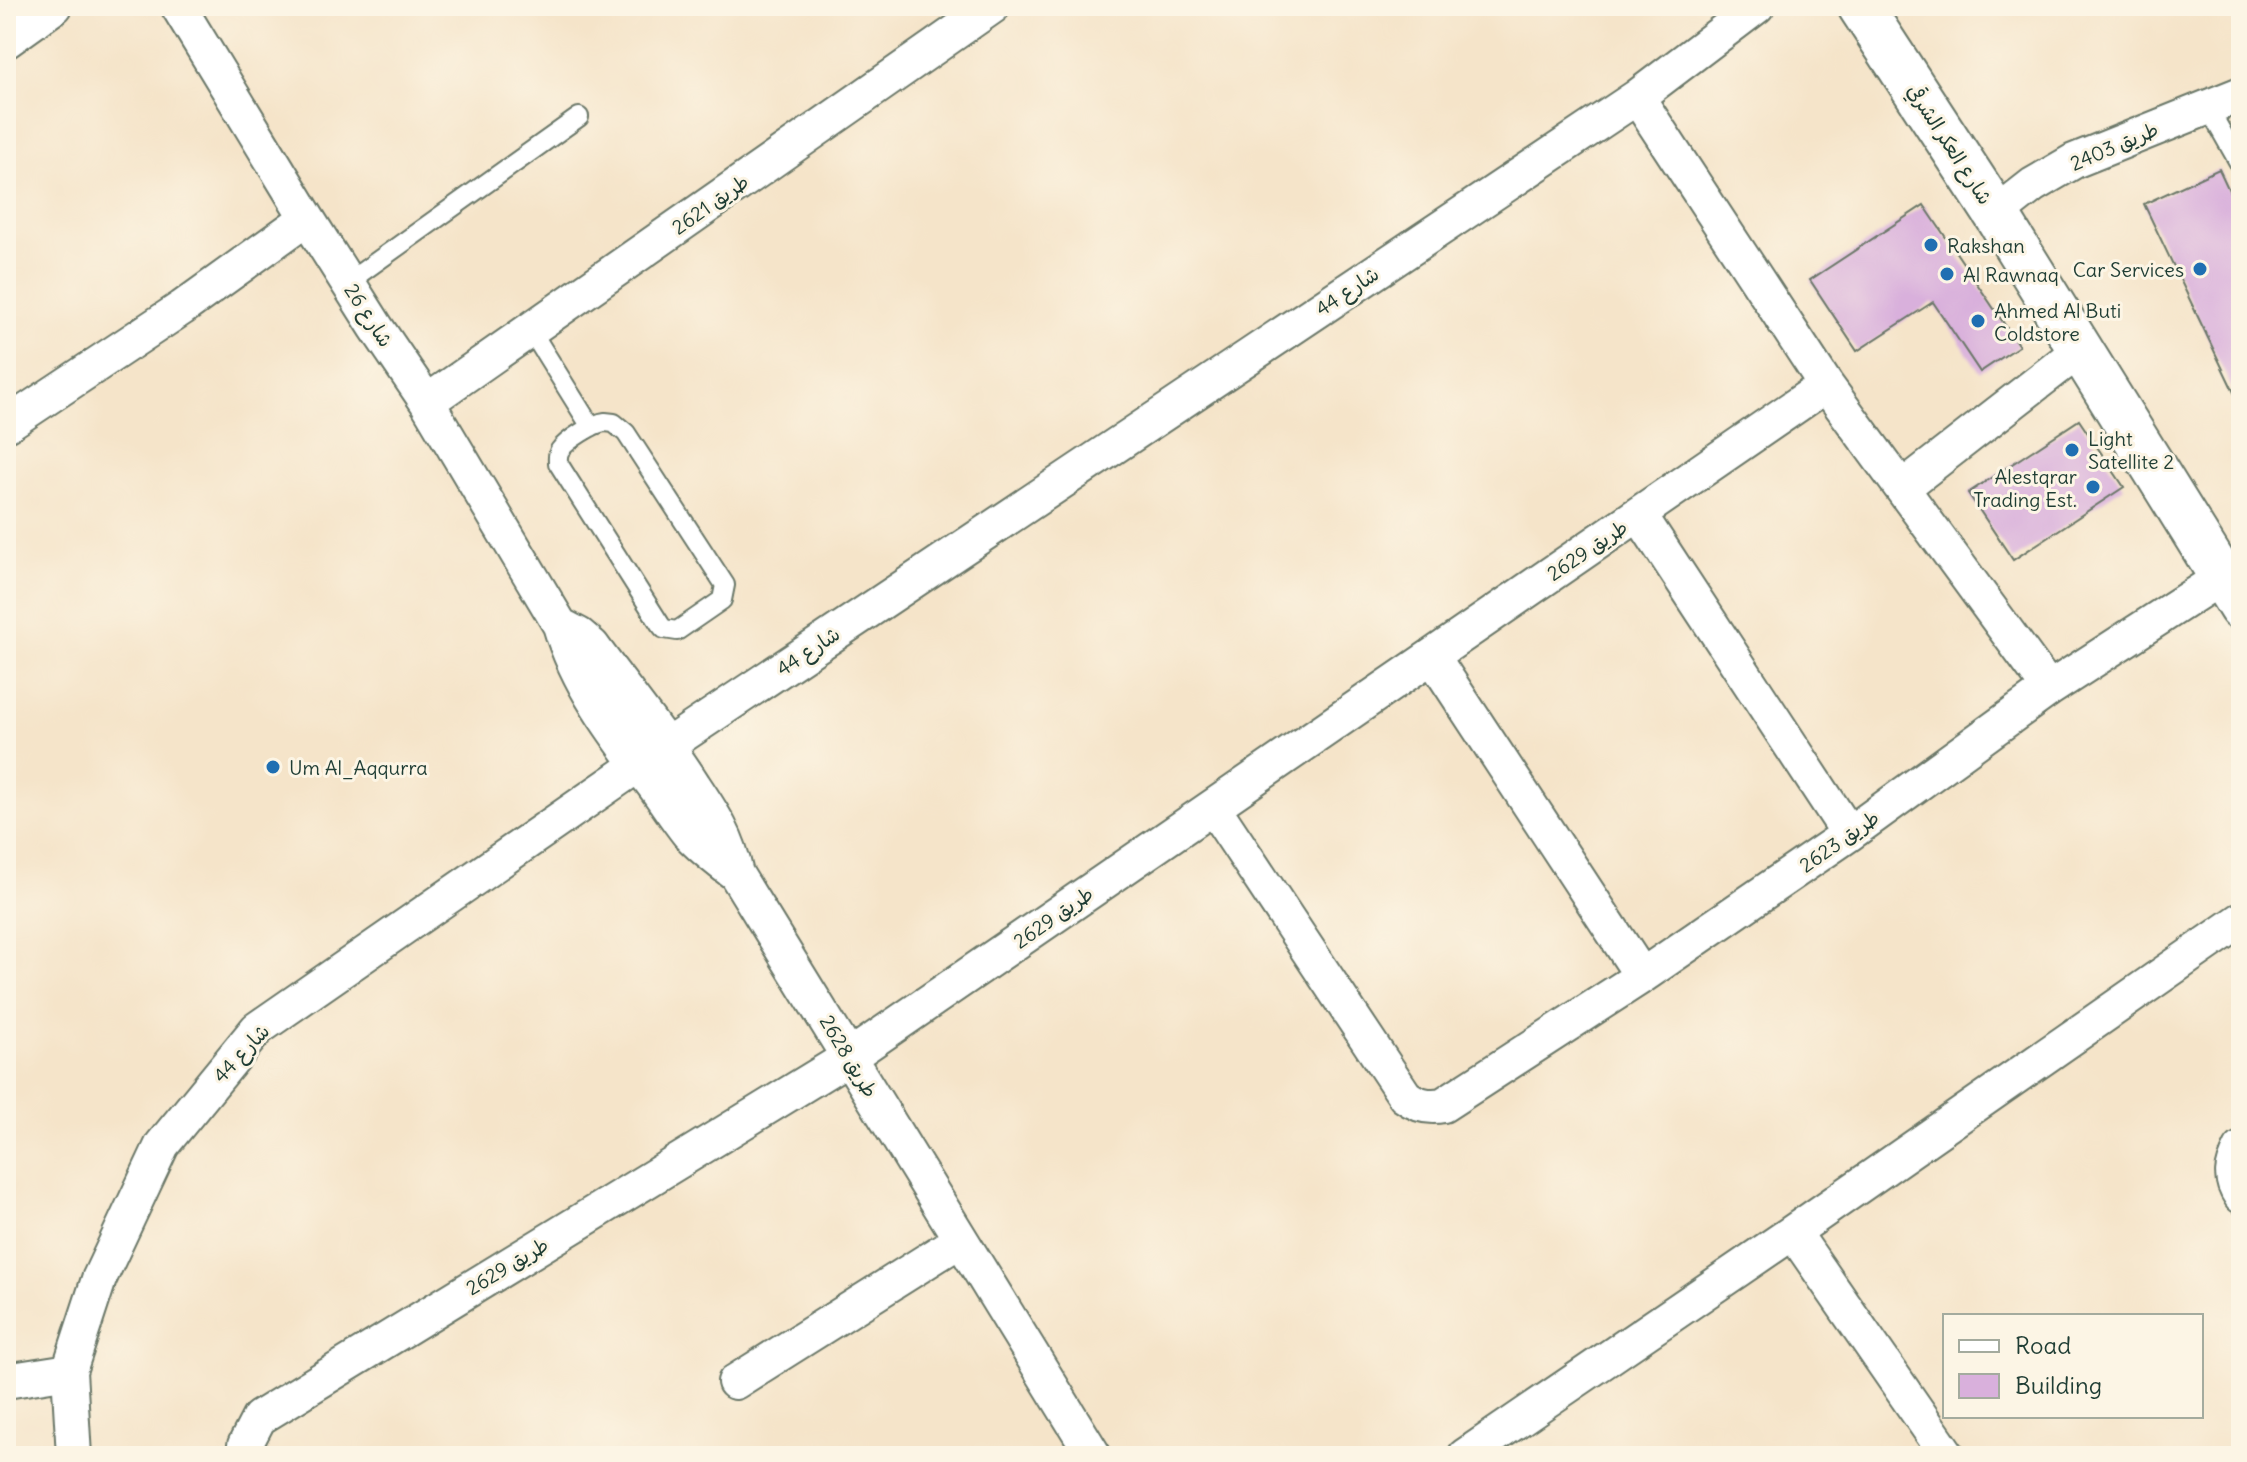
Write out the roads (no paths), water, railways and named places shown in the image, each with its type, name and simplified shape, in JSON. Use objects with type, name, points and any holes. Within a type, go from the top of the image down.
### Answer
[{"type":"street","points":[[6,41],[55,6]]},
{"type":"street","name":"شارع 26","points":[[178,6],[307,218],[427,402],[560,625],[586,687],[638,765]]},
{"type":"street","name":"طريق 2621","points":[[427,402],[993,6]]},
{"type":"street","name":"شارع 44","points":[[74,1456],[69,1371],[99,1279],[162,1145],[257,1029],[638,765],[1637,97],[1757,6]]},
{"type":"street","name":"شارع العكر الشرقي","points":[[1860,6],[1996,214],[2232,592]]},
{"type":"street","name":"طريق 2403","points":[[1996,214],[2033,185],[2074,161],[2241,94]]},
{"type":"street","points":[[1637,97],[1826,385],[2049,689]]},
{"type":"street","points":[[6,425],[182,308],[307,218]]},
{"type":"street","points":[[1902,488],[2081,349]]},
{"type":"street","name":"طريق 2629","points":[[248,1456],[245,1445],[259,1418],[849,1057],[1826,385]]},
{"type":"street","points":[[1639,514],[1849,834]]},
{"type":"street","name":"طريق 2623","points":[[1213,807],[1405,1096],[1413,1102],[1433,1107],[1452,1101],[1642,976],[1849,834],[2049,689],[2232,592]]},
{"type":"street","name":"شارع 26","points":[[560,625],[592,646],[668,745]]},
{"type":"street","points":[[1432,656],[1642,976]]},
{"type":"street","name":"طريق 2628","points":[[668,745],[726,838],[736,874],[1094,1456]]},
{"type":"street","name":"طريق 2628","points":[[638,765],[689,834],[736,874]]},
{"type":"street","points":[[1465,1456],[2241,920]]},
{"type":"street","points":[[2241,1149],[2232,1168],[2236,1189],[2241,1196]]},
{"type":"street","points":[[1793,1232],[1948,1456]]},
{"type":"street","points":[[735,1382],[960,1240]]},
{"type":"street","points":[[6,1381],[69,1371]]},
{"type":"lane","points":[[2207,106],[2241,166]]},
{"type":"lane","points":[[348,282],[579,117]]},
{"type":"lane","points":[[530,329],[591,427]]},
{"type":"lane","points":[[605,422],[621,427],[725,585],[722,600],[677,631],[664,629],[660,624],[558,463],[561,449],[591,427],[605,422]]},
{"type":"place","name":"Rakshan","points":[[1931,245]]},
{"type":"place","name":"Car Services","points":[[2200,269]]},
{"type":"place","name":"Al Rawnaq","points":[[1947,274]]},
{"type":"place","name":"Ahmed Al Buti Coldstore","points":[[1978,321]]},
{"type":"place","name":"Light Satellite 2","points":[[2072,450]]},
{"type":"place","name":"Alestqrar Trading Est.","points":[[2093,487]]},
{"type":"place","name":"Um Al_Aqqurra","points":[[273,767]]}]
